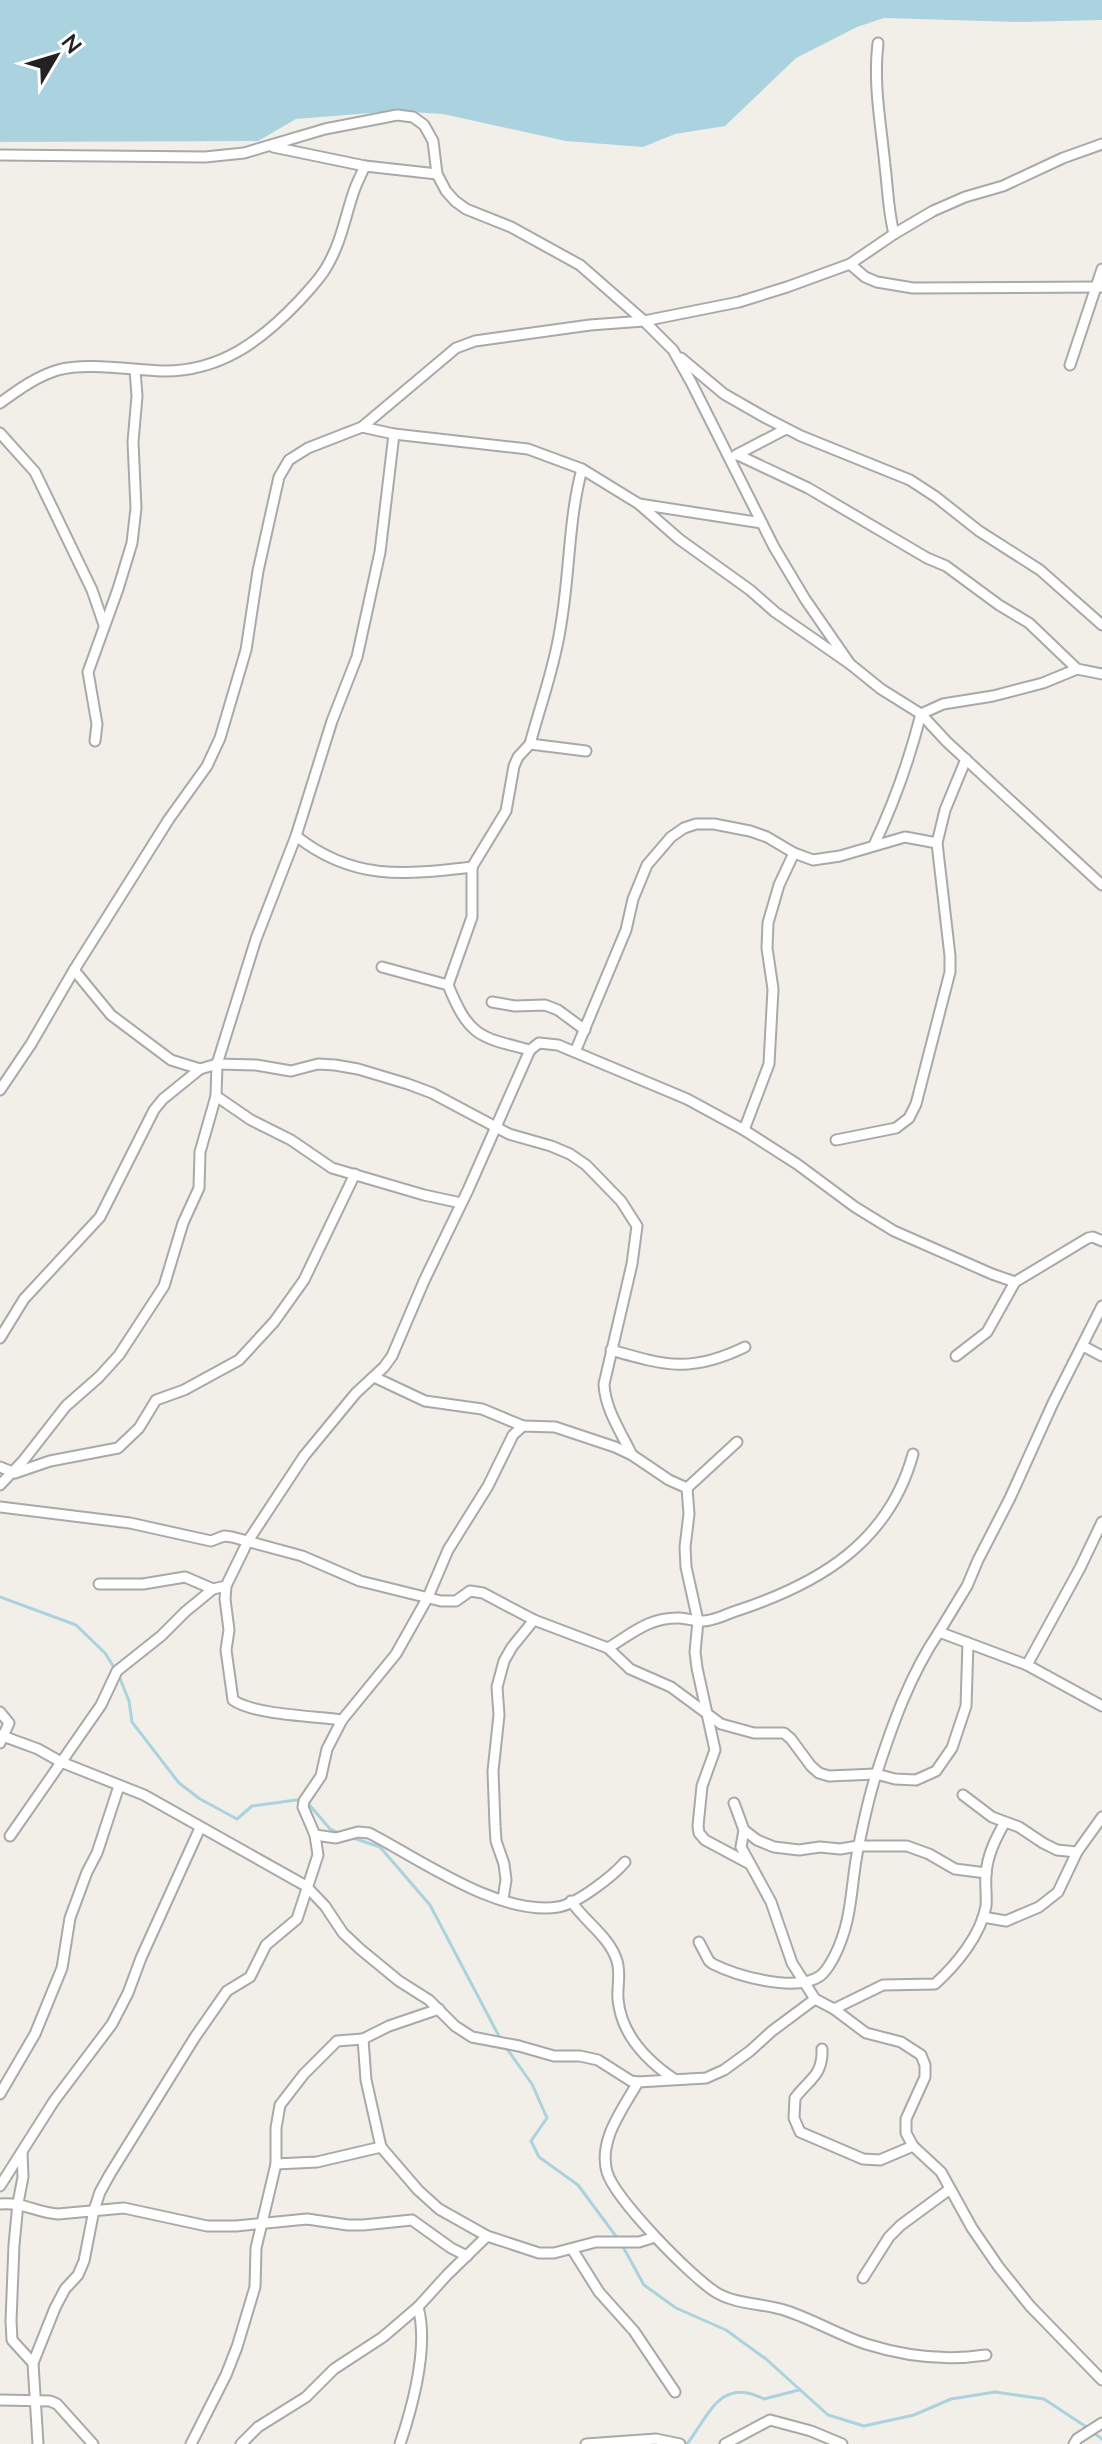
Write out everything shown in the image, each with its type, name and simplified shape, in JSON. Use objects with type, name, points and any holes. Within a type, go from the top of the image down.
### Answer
[{"type":"street","points":[[878,43],[875,87],[886,171],[887,207],[894,234]]},
{"type":"street","points":[[0,155],[205,157],[244,153],[325,129],[397,115],[413,117],[424,125],[433,141],[437,174],[446,191],[466,209],[511,227],[580,265],[724,394],[786,429],[910,480],[979,531],[1040,570],[1102,625]]},
{"type":"street","points":[[0,1090],[169,819],[207,766],[220,738],[246,650],[258,571],[279,477],[289,460],[308,448],[362,427],[456,348],[475,341],[644,321],[739,302],[850,264],[933,211],[965,197],[1003,186],[1102,144]]},
{"type":"street","points":[[270,146],[365,166],[437,174]]},
{"type":"street","points":[[0,403],[20,389],[59,370],[76,367],[167,371],[209,365],[269,331],[324,273],[341,239],[353,193],[365,166]]},
{"type":"street","points":[[850,264],[865,277],[877,282],[913,288],[1099,288]]},
{"type":"street","points":[[1070,365],[1099,288],[1102,269]]},
{"type":"street","points":[[673,350],[733,457],[762,523],[805,599],[850,664]]},
{"type":"street","points":[[95,741],[97,724],[88,672],[132,543],[136,508],[133,442],[137,396],[135,370]]},
{"type":"street","points":[[362,427],[394,434],[528,449],[582,469],[639,504],[679,539],[775,612],[881,689],[921,714],[1102,885]]},
{"type":"street","points":[[733,457],[786,429]]},
{"type":"street","points":[[0,433],[35,472],[92,590],[104,625]]},
{"type":"street","points":[[0,1485],[66,1406],[119,1355],[164,1286],[183,1223],[199,1188],[200,1152],[216,1096],[217,1064],[256,939],[296,836],[360,644],[382,537],[394,434]]},
{"type":"street","points":[[733,457],[808,488],[946,566],[1029,623],[1077,669],[1102,674]]},
{"type":"street","points":[[530,1050],[478,1033],[459,1013],[448,985],[472,917],[472,867],[506,811],[514,766],[530,744],[554,663],[572,539],[574,501],[582,469]]},
{"type":"street","points":[[639,504],[762,523]]},
{"type":"street","points":[[921,714],[943,704],[993,696],[1043,683],[1077,669]]},
{"type":"street","points":[[874,845],[895,803],[921,714]]},
{"type":"street","points":[[530,744],[586,751]]},
{"type":"street","points":[[836,1140],[896,1128],[904,1124],[916,1104],[950,972],[937,843],[945,810],[966,759]]},
{"type":"street","points":[[575,1052],[626,930],[633,899],[647,865],[671,837],[684,828],[714,824],[767,837],[813,860],[905,837],[937,843]]},
{"type":"street","points":[[296,836],[330,858],[366,871],[433,872],[472,867]]},
{"type":"street","points":[[744,1130],[769,1064],[773,989],[767,948],[768,923],[779,885],[794,853]]},
{"type":"street","points":[[382,967],[448,985]]},
{"type":"street","points":[[74,970],[111,1015],[171,1060],[200,1069]]},
{"type":"street","points":[[492,1002],[515,1006],[545,1005],[558,1010],[585,1030]]},
{"type":"street","points":[[342,1720],[269,1711],[240,1705],[233,1700],[226,1650],[229,1630],[226,1586],[248,1541],[304,1456],[356,1393],[392,1356],[530,1050],[539,1043],[575,1052],[687,1099],[744,1130],[894,1231],[1015,1282]]},
{"type":"street","points":[[0,1338],[24,1299],[100,1217],[154,1110],[200,1069],[217,1064],[256,1065],[291,1071],[318,1064],[358,1069],[432,1093],[494,1127],[570,1154],[598,1177],[636,1221],[632,1264],[604,1384],[612,1417],[632,1455]]},
{"type":"street","points":[[216,1096],[332,1168],[461,1203]]},
{"type":"street","points":[[0,1467],[10,1473],[23,1471],[50,1461],[118,1448],[139,1428],[156,1400],[184,1390],[239,1360],[274,1322],[304,1280],[355,1174]]},
{"type":"street","points":[[956,1356],[987,1332],[1015,1282],[1088,1238],[1102,1241]]},
{"type":"street","points":[[699,1942],[709,1961],[719,1967],[768,1982],[803,1983],[822,1975],[828,1968],[841,1944],[851,1907],[858,1846],[876,1774],[909,1684],[967,1586],[1102,1306]]},
{"type":"street","points":[[1083,1346],[1102,1356]]},
{"type":"street","points":[[611,1350],[658,1363],[690,1366],[708,1363],[745,1347]]},
{"type":"street","points":[[374,1377],[425,1401],[482,1409],[523,1426],[555,1427],[632,1455],[669,1480],[687,1488]]},
{"type":"street","points":[[38,2444],[33,2363],[55,2308],[84,2261],[100,2192],[195,2037],[227,1991],[253,1973],[266,1945],[297,1919],[318,1855],[315,1835],[303,1807],[304,1801],[317,1785],[327,1749],[342,1720],[391,1661],[428,1597],[448,1550],[488,1486],[513,1435],[523,1426]]},
{"type":"street","points":[[687,1488],[737,1442]]},
{"type":"street","points":[[608,1648],[650,1622],[681,1618],[707,1621],[757,1605],[805,1584],[860,1545],[880,1524],[903,1481],[913,1454]]},
{"type":"street","points":[[687,1488],[689,1514],[685,1547],[686,1567],[698,1621],[695,1652],[715,1750],[702,1786],[699,1833],[717,1848],[748,1863]]},
{"type":"street","points":[[0,1507],[130,1523],[211,1541],[224,1536],[248,1541],[302,1556],[360,1581],[451,1602],[470,1591],[483,1593],[534,1620],[608,1648],[630,1669],[671,1687],[721,1724],[754,1733],[784,1733],[819,1773],[829,1776],[876,1774],[916,1780],[936,1771],[957,1734],[966,1706],[968,1643]]},
{"type":"street","points":[[1027,1665],[1101,1528]]},
{"type":"street","points":[[99,1584],[143,1584],[185,1577],[213,1589]]},
{"type":"street","points":[[10,1836],[101,1705],[117,1671],[213,1589],[226,1586]]},
{"type":"street","points":[[503,1899],[506,1880],[495,1833],[493,1771],[499,1715],[497,1687],[504,1661],[534,1620]]},
{"type":"street","points":[[939,1632],[1027,1665],[1102,1706]]},
{"type":"street","points":[[0,1712],[9,1723],[2,1738],[49,1754],[61,1762],[144,1795],[306,1886],[325,1906],[343,1933],[360,1949],[399,1981],[429,2000],[455,2026],[472,2037],[554,2056],[598,2060],[631,2081],[706,2078],[724,2070],[815,1999]]},
{"type":"street","points":[[0,2094],[35,2034],[62,1968],[70,1918],[97,1853],[119,1786]]},
{"type":"street","points":[[963,1795],[992,1817],[1057,1850],[1077,1852]]},
{"type":"street","points":[[734,1803],[744,1830],[764,1843],[785,1849],[907,1846],[955,1869],[986,1873]]},
{"type":"street","points":[[983,1917],[1006,1921],[1051,1899],[1064,1881],[1077,1852],[1102,1817]]},
{"type":"street","points":[[834,2009],[883,1985],[935,1984],[966,1947],[983,1917],[989,1856],[1005,1822]]},
{"type":"street","points":[[0,2186],[54,2101],[112,2024],[200,1828]]},
{"type":"street","points":[[744,1830],[741,1847],[771,1902],[787,1951],[803,1983],[815,1999],[866,2033],[901,2042],[921,2055],[925,2077],[905,2127],[913,2146],[941,2172],[980,2240],[1017,2291],[1102,2380]]},
{"type":"street","points":[[315,1835],[336,1838],[358,1832],[369,1833],[439,1874],[523,1905],[559,1907],[606,1880],[625,1862]]},
{"type":"street","points":[[571,1901],[602,1937],[617,1961],[621,2019],[632,2041],[659,2069],[674,2079]]},
{"type":"street","points":[[191,2444],[226,2375],[255,2287],[256,2248],[276,2164],[276,2128],[280,2105],[304,2074],[337,2041],[363,2039],[389,2026],[439,2009]]},
{"type":"street","points":[[363,2039],[366,2080],[381,2147],[439,2209],[487,2236],[539,2253],[554,2253],[596,2242],[639,2242],[655,2237]]},
{"type":"street","points":[[822,2049],[821,2068],[795,2098],[794,2118],[800,2132],[863,2159],[880,2160],[913,2146]]},
{"type":"street","points":[[638,2082],[609,2133],[607,2172],[618,2192],[655,2237],[716,2293],[730,2299],[788,2311],[882,2348],[938,2357],[986,2355]]},
{"type":"street","points":[[276,2164],[317,2162],[381,2147]]},
{"type":"street","points":[[22,2153],[23,2177],[10,2303],[12,2340],[33,2363]]},
{"type":"street","points":[[863,2278],[889,2237],[950,2189]]},
{"type":"street","points":[[0,2204],[18,2203],[48,2213],[140,2210],[207,2226],[307,2219],[363,2225],[412,2220],[467,2256]]},
{"type":"street","points":[[241,2444],[250,2433],[306,2397],[334,2369],[383,2337],[418,2307],[487,2236]]},
{"type":"street","points":[[572,2249],[599,2292],[634,2331],[675,2392]]},
{"type":"street","points":[[400,2444],[418,2371],[422,2321],[418,2307]]},
{"type":"street","points":[[0,2400],[35,2400],[57,2404],[93,2444]]},
{"type":"street","points":[[725,2444],[770,2420],[811,2431],[842,2444]]},
{"type":"street","points":[[1074,2444],[1102,2423]]},
{"type":"street","points":[[586,2444],[656,2439],[680,2444]]},
{"type":"water","points":[[0,0],[1102,0],[1102,20],[1021,22],[884,18],[857,27],[796,58],[725,126],[675,134],[643,147],[566,141],[443,114],[396,111],[296,119],[258,141],[0,142]]},
{"type":"waterway","points":[[0,1597],[76,1625],[105,1653],[115,1669]]},
{"type":"waterway","points":[[119,1676],[129,1701],[132,1722],[179,1783],[200,1799],[237,1819],[252,1806],[296,1800],[307,1802],[330,1829],[339,1833]]},
{"type":"waterway","points":[[350,1837],[380,1847],[430,1905],[501,2040]]},
{"type":"waterway","points":[[505,2046],[532,2084],[547,2118],[531,2141],[539,2157],[578,2185],[618,2239]]},
{"type":"waterway","points":[[622,2245],[644,2285],[676,2308],[726,2330],[766,2359],[828,2415],[864,2426],[914,2415],[951,2399],[995,2392],[1044,2399],[1088,2428]]},
{"type":"waterway","points":[[687,2444],[710,2411],[727,2395],[749,2393],[764,2399],[799,2390]]},
{"type":"waterway","points":[[1094,2433],[1102,2439]]}]
